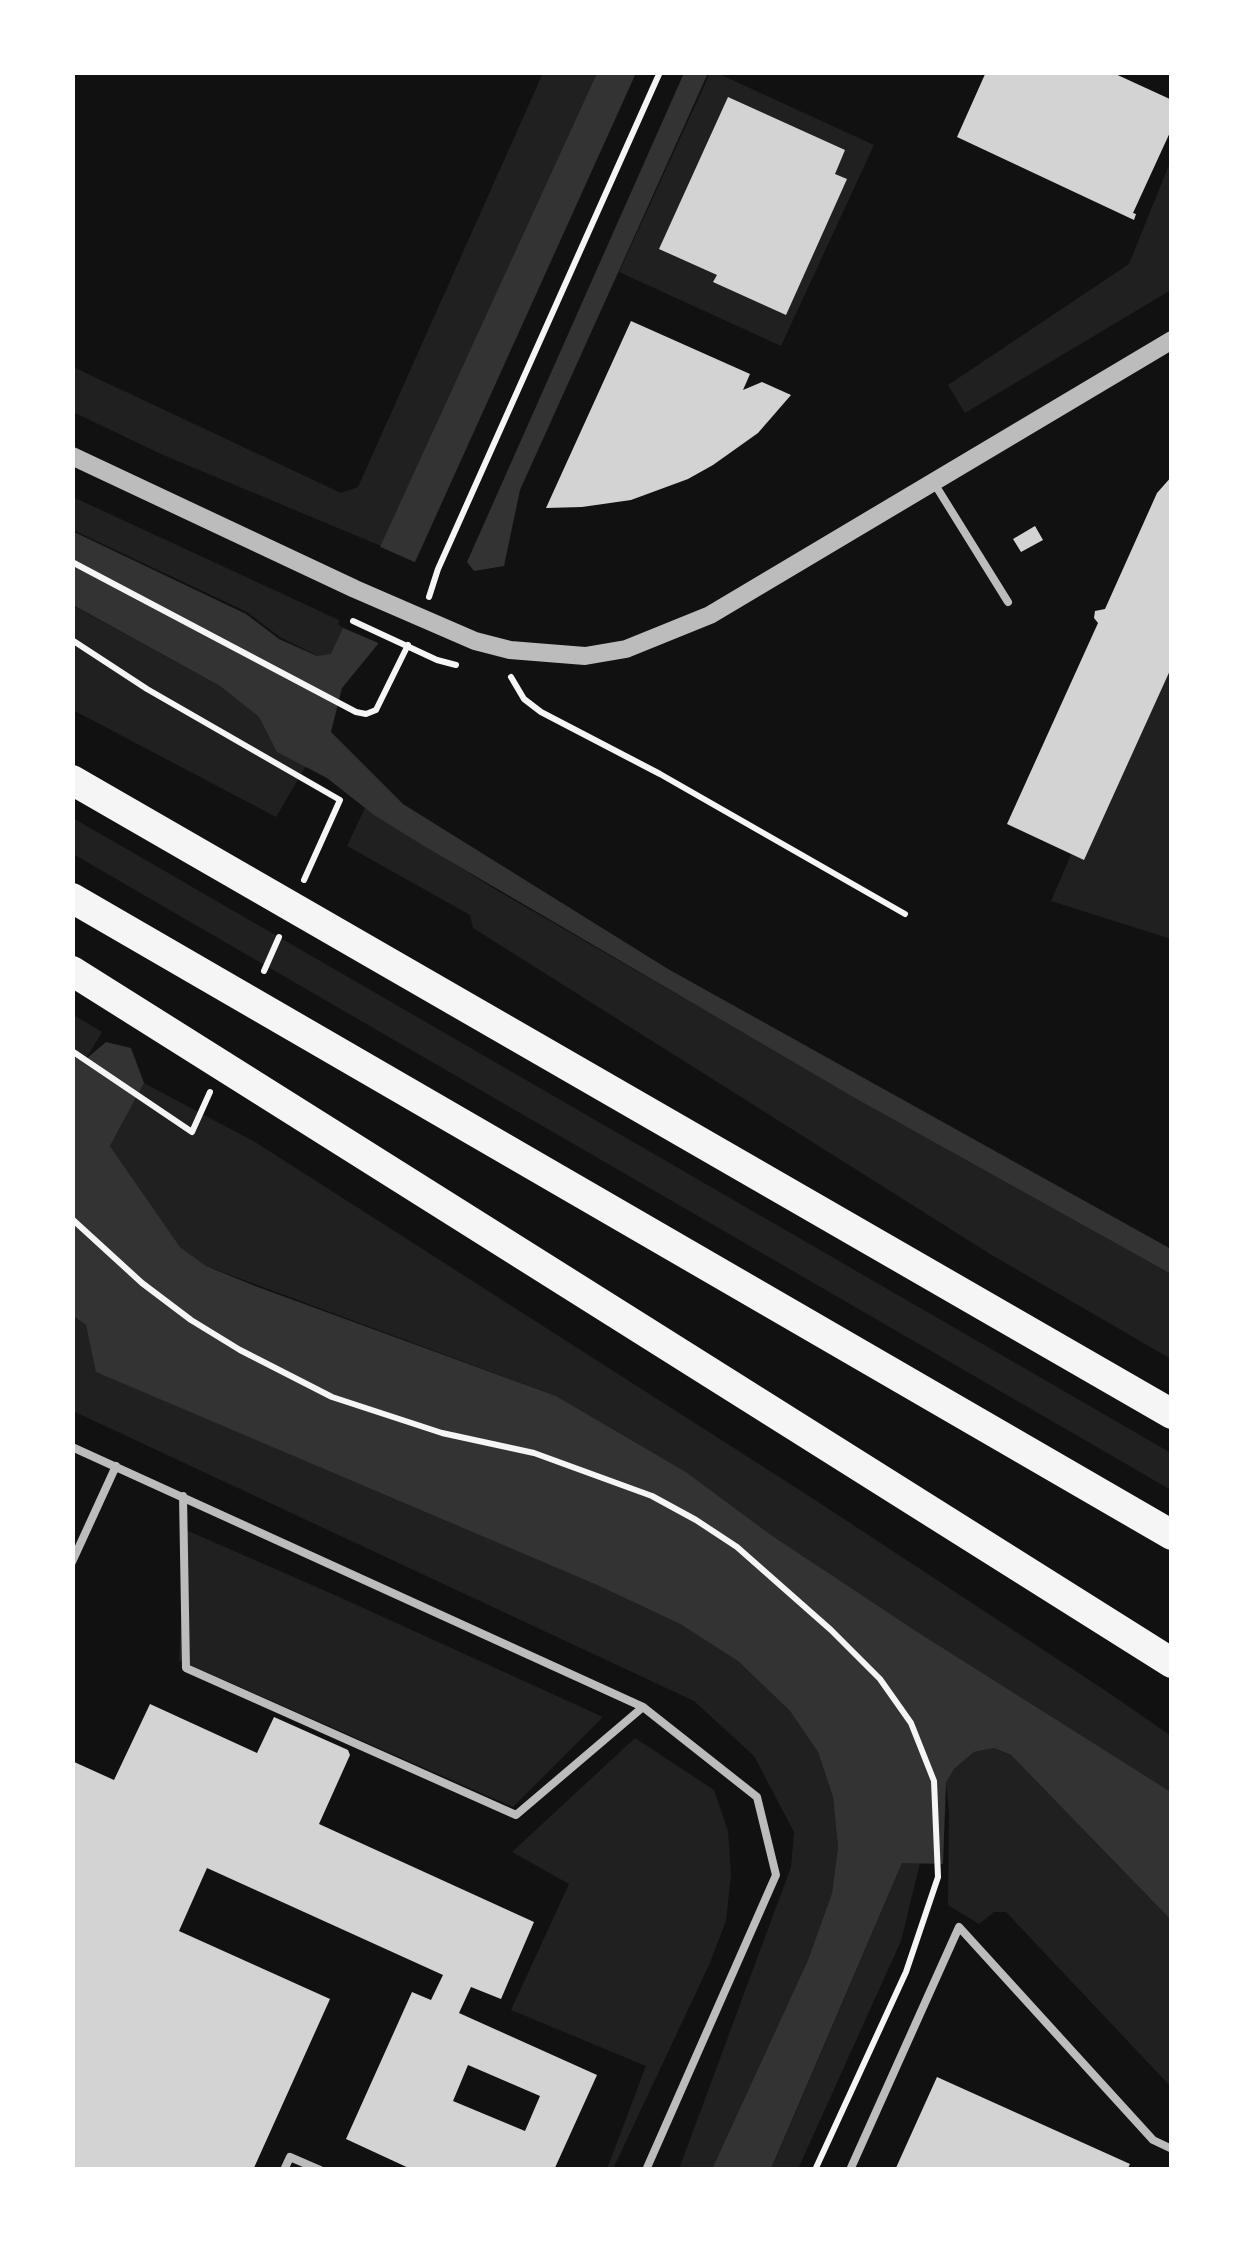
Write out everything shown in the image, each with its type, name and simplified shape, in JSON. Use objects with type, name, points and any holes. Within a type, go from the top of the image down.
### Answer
[{"type":"highway","points":[[72,780],[1172,1414]]},
{"type":"highway","points":[[72,898],[1172,1535]]},
{"type":"highway","points":[[72,970],[1172,1663]]},
{"type":"highway","points":[[1048,1586],[1172,1684]]},
{"type":"street","points":[[72,456],[413,616],[510,650],[585,656],[667,635],[726,606],[1172,340]]},
{"type":"lane","points":[[933,482],[1008,602]]},
{"type":"lane","points":[[72,1446],[643,1706],[757,1798],[776,1874],[646,2170]]},
{"type":"lane","points":[[72,1562],[116,1466]]},
{"type":"lane","points":[[183,1496],[186,1668],[516,1815],[643,1706]]},
{"type":"lane","points":[[850,2170],[959,1927],[1152,2140],[1172,2149]]},
{"type":"lane","points":[[284,2170],[290,2157],[320,2170]]},
{"type":"path","points":[[72,562],[356,712],[366,714],[380,704],[413,616],[431,592],[660,72]]},
{"type":"path","points":[[420,586],[446,598]]},
{"type":"path","points":[[343,617],[396,642]]},
{"type":"path","points":[[510,677],[524,698],[541,712],[672,781],[906,914]]},
{"type":"path","points":[[72,1219],[191,1320],[332,1397],[442,1432],[534,1453],[652,1496],[696,1520],[737,1548],[831,1630],[880,1679],[912,1723],[934,1781],[938,1877],[906,1972],[815,2170]]},
{"type":"shaded area","points":[[543,73],[597,73],[381,546],[163,455],[73,412],[73,367],[341,493],[358,487]]},
{"type":"shaded area","points":[[597,73],[636,73],[378,644],[342,688],[331,732],[403,804],[668,969],[1171,1249],[1171,1274],[855,1098],[424,846],[374,815],[327,778],[277,752],[259,717],[220,686],[73,605],[72,531],[246,614],[279,639],[317,656],[331,654]]},
{"type":"shaded area","points":[[684,73],[708,73],[520,490],[504,566],[474,571],[467,562]]},
{"type":"shaded area","points":[[710,73],[874,145],[781,346],[619,272]]},
{"type":"shaded area","points":[[1171,160],[1171,290],[965,413],[948,385],[1129,264]]},
{"type":"shaded area","points":[[73,497],[339,620],[338,625],[346,627],[331,655],[318,656],[280,637],[247,612],[73,530]]},
{"type":"shaded area","points":[[72,605],[220,686],[259,717],[277,751],[306,766],[276,817],[73,710]]},
{"type":"shaded area","points":[[1171,666],[1171,939],[1051,901],[1080,834]]},
{"type":"shaded area","points":[[365,808],[498,891],[1171,1274],[1171,1359],[990,1254],[473,928],[470,915],[347,846]]},
{"type":"shaded area","points":[[73,818],[1171,1453],[1171,1490],[73,854]]},
{"type":"shaded area","points":[[72,1014],[102,1032],[86,1059],[73,1054]]},
{"type":"shaded area","points":[[106,1042],[131,1048],[144,1083],[110,1146],[180,1247],[206,1266],[255,1286],[556,1396],[686,1472],[771,1535],[919,1633],[1171,1792],[1171,1920],[1011,1755],[994,1748],[974,1752],[954,1769],[946,1783],[943,1864],[902,1863],[771,2169],[712,2169],[808,1960],[832,1893],[838,1847],[833,1797],[818,1752],[790,1711],[738,1661],[680,1624],[96,1372],[86,1325],[73,1316],[73,1054],[86,1059]]},
{"type":"shaded area","points":[[144,1083],[255,1142],[1109,1693],[1171,1736],[1171,1792],[919,1633],[771,1535],[686,1472],[556,1396],[206,1266],[180,1247],[110,1146]]},
{"type":"shaded area","points":[[72,1316],[86,1325],[97,1372],[680,1624],[738,1661],[790,1711],[818,1752],[833,1797],[838,1847],[832,1893],[808,1960],[712,2169],[679,2169],[791,1867],[794,1832],[754,1756],[694,1701],[73,1411]]},
{"type":"shaded area","points":[[186,1530],[603,1717],[513,1807],[179,1660]]},
{"type":"shaded area","points":[[635,1738],[714,1790],[728,1831],[731,1874],[726,1921],[709,1965],[613,2169],[607,2169],[646,2066],[511,2010],[569,1884],[512,1852]]},
{"type":"shaded area","points":[[994,1748],[1011,1755],[1171,1920],[1171,2087],[1006,1912],[994,1912],[979,1924],[948,1905],[946,1783],[954,1769],[974,1752]]},
{"type":"shaded area","points":[[902,1863],[920,1863],[901,1941],[798,2169],[771,2170]]},
{"type":"pier","points":[[376,545],[419,564],[383,645],[341,627]]},
{"type":"building","points":[[986,72],[1111,72],[1172,100],[1172,128],[1133,213],[1134,220],[957,137]]},
{"type":"building","points":[[728,97],[845,150],[835,174],[847,179],[786,315],[713,282],[717,275],[659,249]]},
{"type":"building","points":[[631,321],[750,374],[743,390],[762,382],[791,395],[758,433],[688,479],[631,500],[546,508]]},
{"type":"building","points":[[1172,476],[1172,666],[1084,860],[1007,824],[1098,623],[1095,611],[1105,609],[1157,493]]},
{"type":"building","points":[[1035,526],[1043,540],[1021,552],[1013,539]]},
{"type":"building","points":[[150,1704],[257,1753],[274,1717],[348,1750],[350,1755],[319,1824],[534,1922],[501,1999],[471,1987],[459,2013],[597,2075],[554,2170],[413,2170],[346,2139],[412,1992],[431,2000],[443,1975],[207,1868],[179,1931],[330,1999],[253,2170],[72,2170],[72,1761],[114,1780]],"holes":[[[468,2065],[540,2096],[525,2131],[453,2101]]]},
{"type":"building","points":[[937,2077],[1130,2164],[1127,2170],[895,2170]]}]
